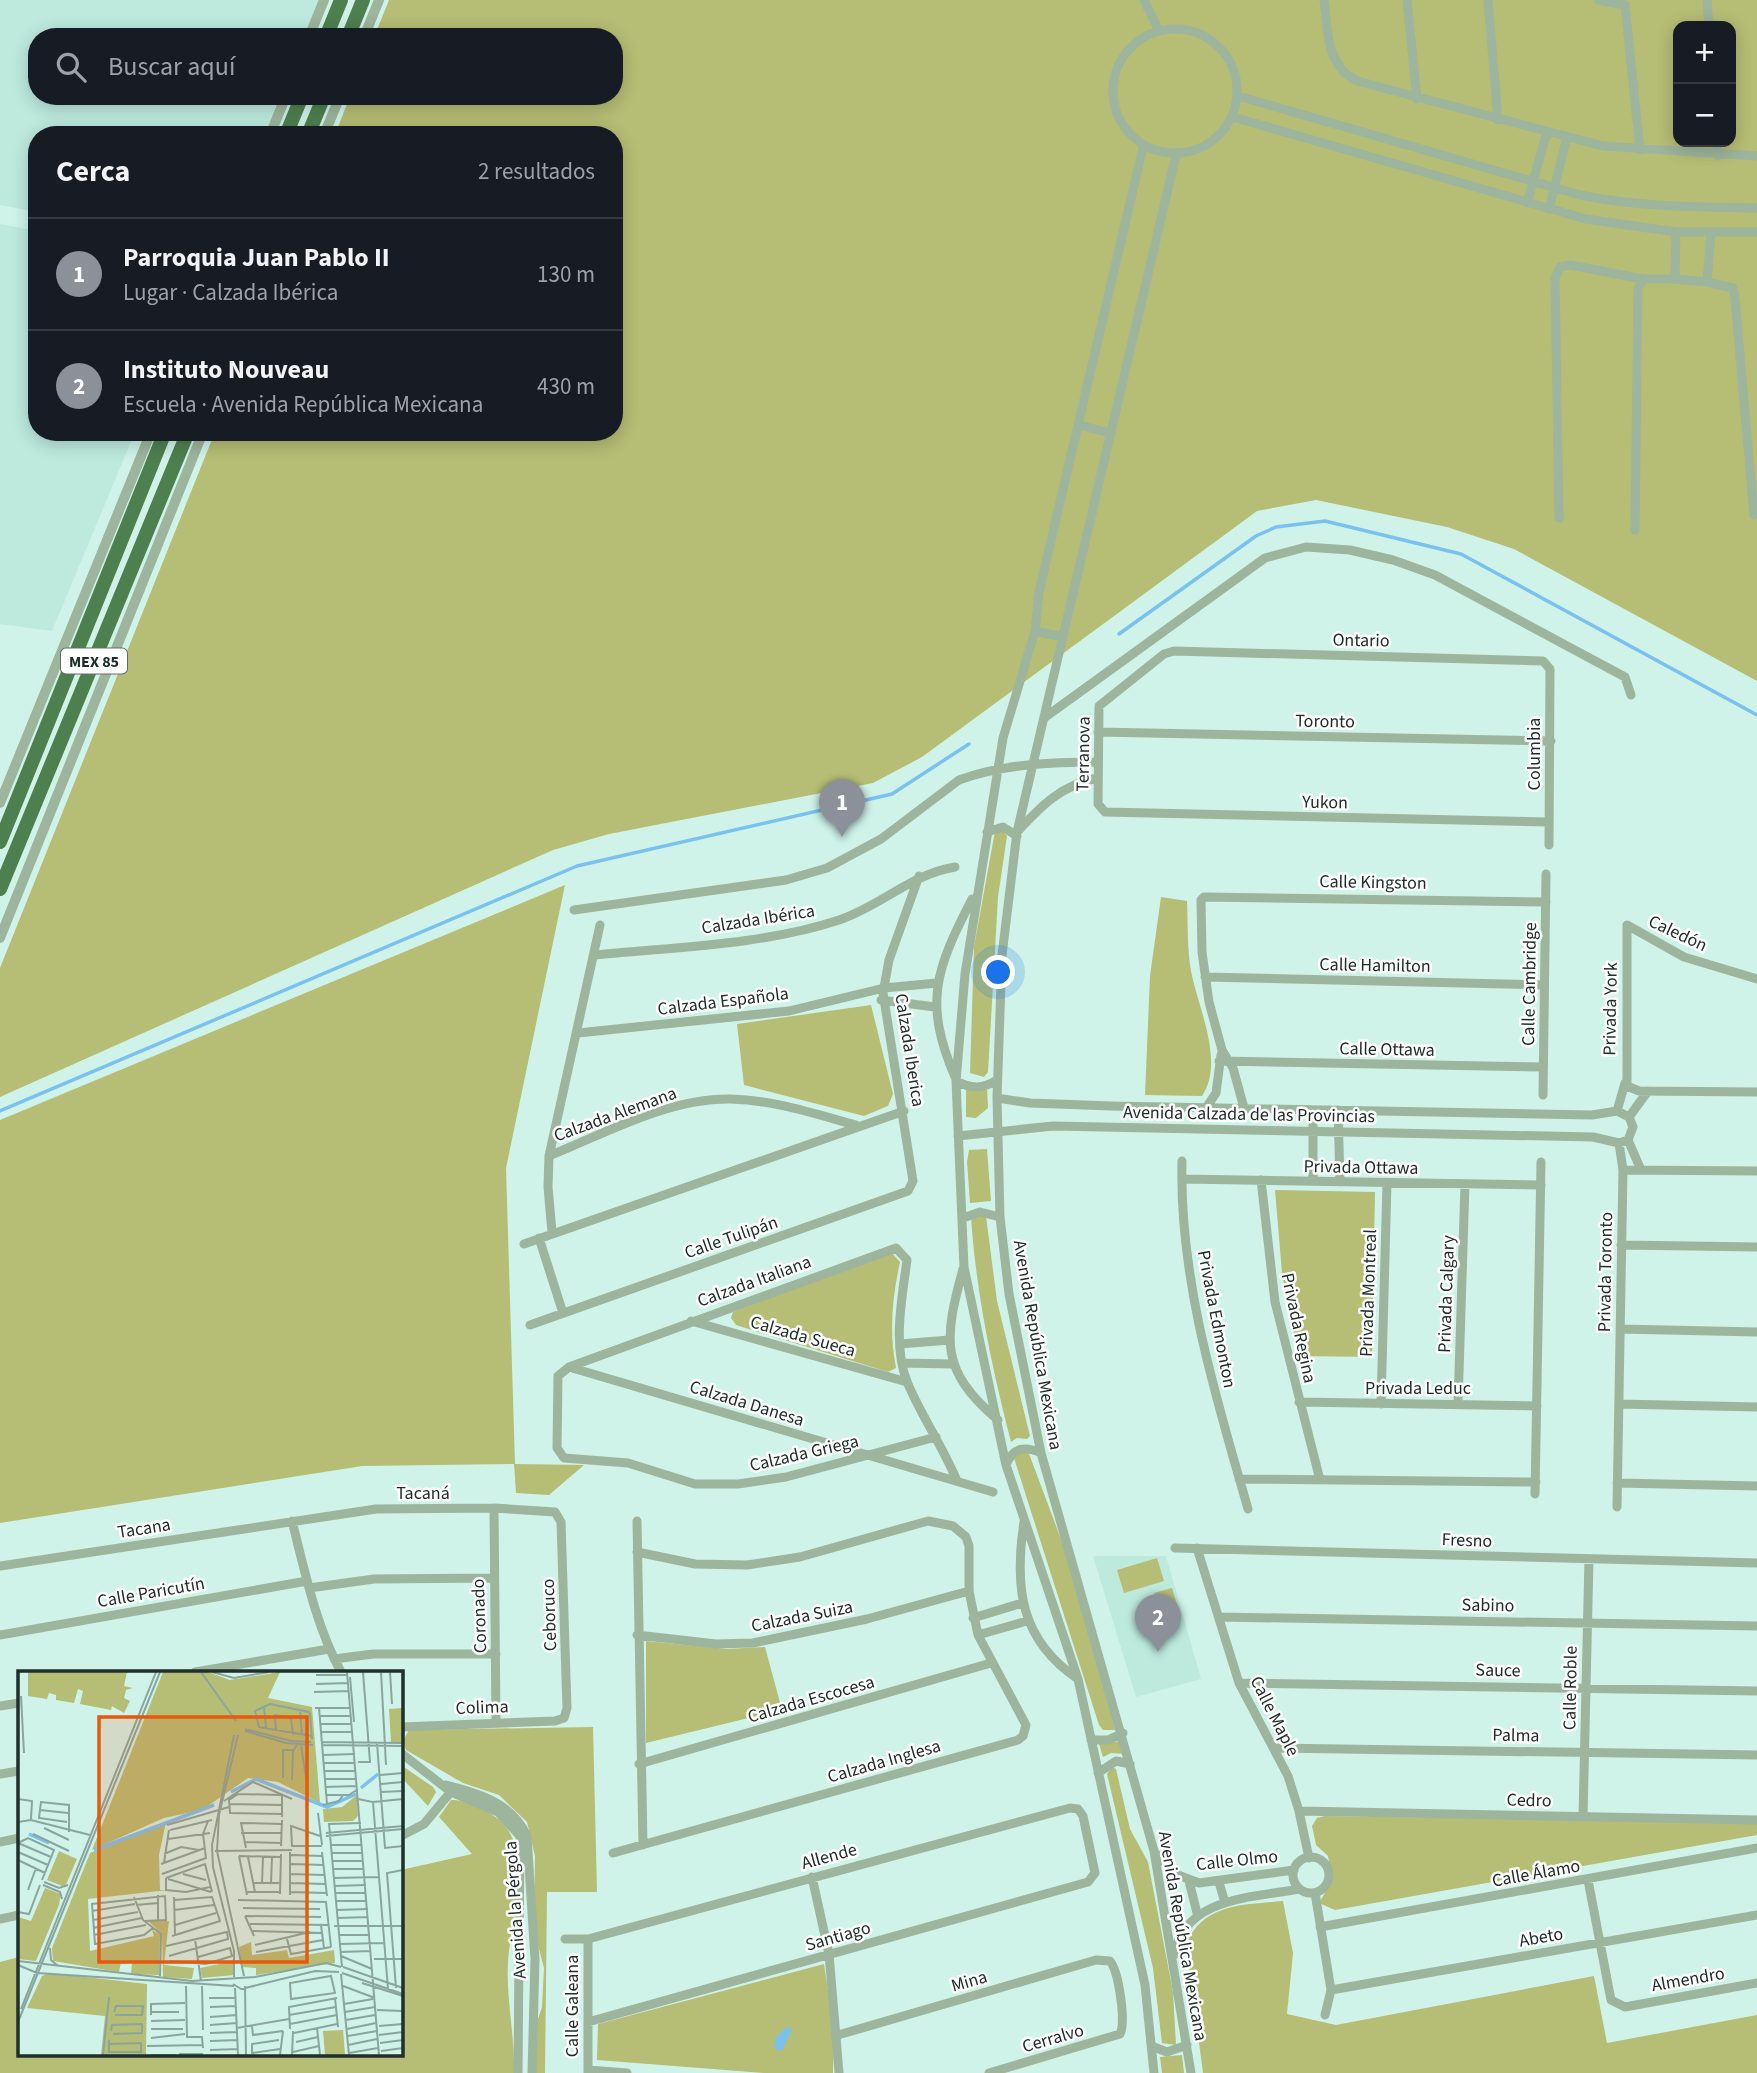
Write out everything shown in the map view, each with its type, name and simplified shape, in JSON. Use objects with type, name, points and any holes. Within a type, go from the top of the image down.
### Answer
[{"type":"highway","points":[[330,28],[341,0]]},
{"type":"highway","points":[[352,28],[363,0]]},
{"type":"highway","points":[[293,105],[293,117]]},
{"type":"highway","points":[[290,126],[298,105]]},
{"type":"highway","points":[[312,126],[321,105]]},
{"type":"highway","name":"MEX 85","points":[[0,842],[161,441]]},
{"type":"highway","name":"MEX 85","points":[[0,889],[187,441]]},
{"type":"street","points":[[313,28],[324,0]]},
{"type":"street","points":[[368,28],[379,0]]},
{"type":"street","points":[[1144,0],[1159,31]]},
{"type":"street","points":[[1324,0],[1332,59],[1345,75],[1418,99],[1603,146],[1718,156],[1757,156]]},
{"type":"street","points":[[1407,0],[1418,99]]},
{"type":"street","points":[[1488,0],[1498,120]]},
{"type":"street","points":[[1598,0],[1624,2],[1640,150]]},
{"type":"street","points":[[1707,0],[1709,21]]},
{"type":"street","points":[[1174,28],[1199,33],[1221,48],[1234,70],[1238,96],[1233,117],[1219,136],[1199,150],[1176,155],[1143,147],[1125,131],[1114,109],[1114,72],[1127,50],[1148,34],[1174,28]]},
{"type":"street","points":[[1238,96],[1555,188],[1621,203],[1757,208]]},
{"type":"street","points":[[274,126],[282,105]]},
{"type":"street","points":[[328,126],[336,105]]},
{"type":"street","points":[[1233,117],[1527,203],[1609,223],[1676,232],[1756,231]]},
{"type":"street","points":[[1527,203],[1547,132]]},
{"type":"street","points":[[1549,209],[1567,137]]},
{"type":"street","points":[[1143,147],[1040,592],[1035,631],[1006,723],[976,891],[956,1081],[964,1267],[1006,1465],[1078,1679],[1145,1985],[1154,2048],[1154,2073]]},
{"type":"street","points":[[1717,147],[1718,156]]},
{"type":"street","name":"Avenida República Mexicana","points":[[1176,155],[1017,834],[1002,955],[997,1132],[1000,1217],[1009,1294],[1041,1453],[1123,1733],[1154,1851],[1191,2073]]},
{"type":"street","points":[[1675,279],[1676,232]]},
{"type":"street","points":[[1707,282],[1711,233]]},
{"type":"street","points":[[1559,518],[1555,278],[1560,267],[1570,265],[1643,279],[1707,282],[1733,288],[1754,515]]},
{"type":"street","points":[[1635,530],[1638,289],[1643,279]]},
{"type":"street","points":[[1079,425],[1110,433]]},
{"type":"street","points":[[0,803],[147,441]]},
{"type":"street","points":[[0,938],[4,918],[199,441]]},
{"type":"street","points":[[1044,718],[1265,558],[1306,547],[1350,550],[1393,560],[1435,575],[1625,677],[1631,695]]},
{"type":"street","points":[[1035,631],[1062,638]]},
{"type":"street","name":"Ontario","points":[[1174,651],[1539,660],[1547,663]]},
{"type":"street","name":"Terranova","points":[[1101,811],[1097,778],[1101,702],[1164,654],[1174,651]]},
{"type":"street","name":"Columbia","points":[[1547,663],[1550,669],[1551,741],[1549,845]]},
{"type":"street","name":"Toronto","points":[[1098,732],[1551,741]]},
{"type":"street","points":[[574,910],[786,880],[827,868],[881,839],[960,780],[997,770],[1098,762]]},
{"type":"street","points":[[987,832],[1003,827],[1017,834],[1057,793],[1073,783],[1097,778]]},
{"type":"street","name":"Yukon","points":[[1101,811],[1549,822]]},
{"type":"street","name":"Calzada Ibérica","points":[[595,955],[804,930],[842,919],[919,876],[955,867]]},
{"type":"street","name":"Calle Cambridge","points":[[1543,1095],[1546,874]]},
{"type":"street","name":"Calzada Iberica","points":[[908,1191],[913,1181],[904,1111],[883,1001],[889,960],[919,876]]},
{"type":"street","points":[[956,1081],[944,1051],[935,1007],[937,983],[950,943],[976,891]]},
{"type":"street","name":"Calle Kingston","points":[[1205,977],[1201,900],[1208,894],[1546,902]]},
{"type":"street","points":[[552,1232],[548,1187],[549,1156],[600,925]]},
{"type":"street","name":"Caledón","points":[[1627,925],[1684,957],[1757,978]]},
{"type":"street","name":"Privada York","points":[[1617,1111],[1628,1086],[1627,925]]},
{"type":"street","points":[[1205,977],[1224,1061],[1244,1108]]},
{"type":"street","name":"Calle Hamilton","points":[[1205,977],[1544,985]]},
{"type":"street","name":"Calzada Española","points":[[578,1033],[789,1011],[884,988],[937,983]]},
{"type":"street","points":[[871,993],[883,1001],[935,1007]]},
{"type":"street","points":[[1206,1108],[1216,1093],[1224,1061]]},
{"type":"street","name":"Calle Ottawa","points":[[1224,1061],[1543,1067]]},
{"type":"street","points":[[956,1081],[987,1087],[997,1080]]},
{"type":"street","points":[[1628,1086],[1648,1091],[1757,1092]]},
{"type":"street","points":[[1629,1116],[1648,1091]]},
{"type":"street","name":"Avenida Calzada de las Provincias","points":[[997,1098],[1054,1104],[1206,1108],[1541,1115],[1591,1115],[1617,1111]]},
{"type":"street","name":"Calzada Alemana","points":[[549,1156],[663,1110],[695,1102],[731,1099],[782,1105],[857,1125]]},
{"type":"street","points":[[1312,1110],[1313,1181]]},
{"type":"street","points":[[1338,1110],[1340,1182]]},
{"type":"street","points":[[524,1244],[857,1125],[904,1111]]},
{"type":"street","points":[[1617,1111],[1629,1116],[1633,1127],[1624,1141],[1641,1170]]},
{"type":"street","name":"Avenida Calzada de las Provincias","points":[[958,1136],[1053,1126],[1541,1135],[1624,1141]]},
{"type":"street","name":"Privada Toronto","points":[[1617,1507],[1624,1141]]},
{"type":"street","name":"Privada Edmonton","points":[[1182,1161],[1185,1230],[1199,1319],[1219,1413],[1248,1509]]},
{"type":"street","points":[[1535,1494],[1541,1162]]},
{"type":"street","points":[[1623,1170],[1757,1171]]},
{"type":"street","name":"Privada Ottawa","points":[[1182,1179],[1541,1185]]},
{"type":"street","name":"Privada Regina","points":[[1261,1180],[1275,1302],[1320,1480]]},
{"type":"street","name":"Privada Montreal","points":[[1381,1404],[1387,1183]]},
{"type":"street","name":"Privada Calgary","points":[[1458,1404],[1465,1184]]},
{"type":"street","name":"Calle Tulipán","points":[[530,1325],[908,1191]]},
{"type":"street","points":[[963,1218],[980,1212],[1000,1217]]},
{"type":"street","points":[[539,1238],[563,1313]]},
{"type":"street","points":[[1621,1245],[1757,1247]]},
{"type":"street","name":"Calzada Italiana","points":[[569,1367],[896,1248],[907,1260],[900,1345]]},
{"type":"street","points":[[964,1267],[949,1340],[952,1364],[968,1391],[998,1420]]},
{"type":"street","name":"Calzada Sueca","points":[[691,1321],[907,1382]]},
{"type":"street","points":[[1620,1329],[1757,1332]]},
{"type":"street","points":[[949,1340],[900,1345],[907,1382],[957,1481]]},
{"type":"street","points":[[903,1363],[952,1364]]},
{"type":"street","name":"Calzada Griega","points":[[569,1367],[558,1376],[559,1453],[569,1460],[628,1463],[695,1484],[738,1484],[786,1477],[936,1437]]},
{"type":"street","name":"Calzada Danesa","points":[[569,1367],[993,1492]]},
{"type":"street","name":"Privada Leduc","points":[[1299,1402],[1537,1406]]},
{"type":"street","points":[[1619,1404],[1757,1407]]},
{"type":"street","points":[[1006,1465],[1011,1454],[1020,1448],[1030,1447],[1041,1453]]},
{"type":"street","points":[[1239,1479],[1536,1482]]},
{"type":"street","points":[[1617,1483],[1757,1486]]},
{"type":"street","name":"Tacaná","points":[[292,1521],[376,1509],[494,1508],[555,1512]]},
{"type":"street","name":"Coronado","points":[[494,1508],[496,1722]]},
{"type":"street","name":"Ceboruco","points":[[555,1512],[561,1522],[567,1708],[564,1718]]},
{"type":"street","points":[[1024,1520],[1020,1558],[1022,1602],[1027,1621],[1048,1655],[1078,1679]]},
{"type":"street","points":[[292,1521],[308,1584],[329,1649],[340,1671]]},
{"type":"street","name":"Tacana","points":[[0,1566],[292,1521]]},
{"type":"street","points":[[637,1521],[639,1765],[643,1844]]},
{"type":"street","name":"Calzada Inglesa","points":[[613,1853],[1018,1740],[1026,1731],[1025,1718],[991,1663],[978,1635],[969,1591],[970,1546],[961,1531],[941,1522],[928,1521],[800,1557],[747,1564],[695,1564],[636,1552]]},
{"type":"street","name":"Fresno","points":[[1175,1548],[1757,1563]]},
{"type":"street","name":"Calle Maple","points":[[1197,1548],[1239,1683],[1274,1748],[1299,1811],[1309,1858]]},
{"type":"street","name":"Calle Roble","points":[[1584,1817],[1589,1559]]},
{"type":"street","name":"Calle Paricutín","points":[[0,1635],[308,1584],[374,1579],[494,1578]]},
{"type":"street","name":"Calzada Suiza","points":[[637,1634],[716,1644],[752,1643],[867,1619],[969,1591]]},
{"type":"street","points":[[973,1618],[1022,1602]]},
{"type":"street","name":"Sabino","points":[[1219,1617],[1757,1626]]},
{"type":"street","points":[[978,1635],[1027,1621]]},
{"type":"street","points":[[201,1671],[329,1649]]},
{"type":"street","points":[[334,1659],[373,1654],[496,1654]]},
{"type":"street","name":"Calzada Escocesa","points":[[639,1765],[991,1663]]},
{"type":"street","name":"Sauce","points":[[1239,1683],[1757,1691]]},
{"type":"street","points":[[0,1706],[18,1703]]},
{"type":"street","name":"Colima","points":[[402,1727],[555,1721],[564,1718]]},
{"type":"street","points":[[1091,1740],[1108,1740],[1123,1733]]},
{"type":"street","name":"Palma","points":[[1274,1748],[1757,1755]]},
{"type":"street","points":[[402,1754],[453,1790],[424,1825],[402,1836]]},
{"type":"street","points":[[1098,1773],[1108,1763],[1123,1761],[1130,1764]]},
{"type":"street","points":[[0,1774],[18,1771]]},
{"type":"street","name":"Avenida la Pérgola","points":[[453,1790],[506,1807],[522,1824],[527,1836],[536,2014],[532,2073]]},
{"type":"street","name":"Avenida la Pérgola","points":[[453,1790],[498,1812],[520,1836],[518,2073]]},
{"type":"street","name":"Allende","points":[[565,1939],[588,1939],[1070,1808],[1078,1809],[1083,1816],[1094,1877]]},
{"type":"street","name":"Cedro","points":[[1299,1811],[1757,1820]]},
{"type":"street","points":[[0,1842],[18,1839]]},
{"type":"street","name":"Calle Álamo","points":[[1320,1927],[1757,1848]]},
{"type":"street","name":"Calle Olmo","points":[[1154,1851],[1171,1869],[1189,1881],[1219,1882],[1294,1870]]},
{"type":"street","points":[[1309,1858],[1321,1860],[1329,1875],[1325,1887],[1315,1893],[1299,1889],[1294,1882],[1294,1870],[1302,1860],[1309,1858]]},
{"type":"street","points":[[812,1877],[829,1954],[838,2035],[839,2073]]},
{"type":"street","name":"Santiago","points":[[588,2022],[1088,1882],[1094,1877]]},
{"type":"street","points":[[1588,1880],[1599,1943]]},
{"type":"street","points":[[1172,1960],[1179,1935],[1197,1913],[1189,1881]]},
{"type":"street","points":[[1219,1882],[1225,1903]]},
{"type":"street","name":"Calle Olmo","points":[[1197,1913],[1225,1903],[1299,1889]]},
{"type":"street","points":[[1315,1893],[1331,1990],[1325,2015]]},
{"type":"street","points":[[0,1919],[18,1915]]},
{"type":"street","name":"Abeto","points":[[1331,1990],[1757,1915]]},
{"type":"street","name":"Calle Galeana","points":[[588,1939],[588,2071]]},
{"type":"street","points":[[519,1941],[533,1941]]},
{"type":"street","name":"Almendro","points":[[1599,1943],[1611,2000],[1625,2007],[1757,1983]]},
{"type":"street","name":"Mina","points":[[838,2035],[1096,1960],[1110,1961],[1116,1970],[1123,2028]]},
{"type":"street","name":"Cerralvo","points":[[989,2073],[1115,2037],[1123,2028]]},
{"type":"street","points":[[518,2030],[533,2031]]},
{"type":"street","points":[[1154,2048],[1167,2052],[1186,2045]]},
{"type":"street","points":[[588,2071],[627,2073]]},
{"type":"shaded area","points":[[0,0],[324,0],[313,28],[28,28],[28,105],[281,105],[273,126],[28,126],[28,210],[0,205]]},
{"type":"shaded area","points":[[0,224],[28,229],[28,441],[131,441],[52,631],[0,624]]},
{"type":"shaded area","points":[[1093,1556],[1166,1556],[1201,1679],[1136,1697]]},
{"type":"green space","points":[[389,0],[1757,0],[1757,681],[1514,549],[1447,527],[1316,500],[1257,511],[922,757],[873,783],[609,834],[553,850],[0,1097],[0,968],[211,441],[623,441],[623,126],[338,126],[347,105],[623,105],[623,28],[378,28]]},
{"type":"green space","points":[[995,831],[1003,831],[1007,836],[998,897],[988,1072],[984,1077],[970,1073],[974,947]]},
{"type":"green space","points":[[565,885],[506,1168],[515,1464],[584,1465],[549,1495],[516,1493],[514,1464],[362,1466],[0,1523],[0,1120]]},
{"type":"green space","points":[[1161,897],[1187,901],[1191,971],[1210,1051],[1211,1067],[1202,1096],[1145,1095],[1150,976]]},
{"type":"green space","points":[[871,1005],[893,1094],[888,1106],[864,1116],[744,1085],[737,1024]]},
{"type":"green space","points":[[966,1086],[987,1087],[988,1108],[976,1118],[966,1117]]},
{"type":"green space","points":[[987,1149],[991,1201],[970,1203],[967,1162],[969,1150]]},
{"type":"green space","points":[[1275,1190],[1375,1192],[1372,1357],[1298,1356],[1282,1273]]},
{"type":"green space","points":[[976,1213],[986,1216],[997,1301],[1030,1436],[1027,1439],[1017,1438],[1011,1442],[997,1386],[977,1274],[971,1217]]},
{"type":"green space","points":[[891,1252],[900,1262],[892,1315],[896,1368],[888,1372],[736,1325],[731,1318],[733,1312]]},
{"type":"green space","points":[[1028,1451],[1074,1574],[1115,1730],[1103,1730],[1099,1725],[1014,1458],[1015,1453]]},
{"type":"green space","points":[[1157,1558],[1164,1581],[1124,1593],[1117,1570]]},
{"type":"green space","points":[[1172,1588],[1181,1618],[1163,1623],[1154,1593]]},
{"type":"green space","points":[[646,1641],[727,1649],[765,1647],[782,1710],[646,1743]]},
{"type":"green space","points":[[593,1727],[597,1892],[547,1892],[545,2073],[535,2073],[536,2025],[542,2007],[544,1968],[534,1930],[535,1856],[527,1822],[499,1795],[463,1783],[406,1750],[403,1741],[409,1730]]},
{"type":"green space","points":[[1120,1741],[1124,1754],[1111,1753],[1103,1757],[1099,1744]]},
{"type":"green space","points":[[402,1766],[433,1787],[436,1792],[428,1806],[402,1778]]},
{"type":"green space","points":[[1112,1767],[1116,1769],[1130,1829],[1148,1862],[1173,1992],[1176,2045],[1162,2043],[1153,1968],[1107,1774]]},
{"type":"green space","points":[[451,1800],[481,1809],[500,1820],[511,1836],[517,1855],[517,1898],[508,1962],[514,2073],[0,2073],[0,1962],[18,1957],[18,2056],[402,2056],[402,1870],[472,1854],[439,1817]]},
{"type":"green space","points":[[1317,1818],[1757,1823],[1757,1835],[1335,1910],[1319,1903],[1332,1881],[1328,1856],[1316,1845],[1312,1826]]},
{"type":"green space","points":[[1283,1901],[1293,1953],[1287,2014],[1336,2025],[1594,1976],[1607,2043],[1757,2015],[1757,2073],[1203,2073],[1186,1944],[1203,1921],[1214,1913],[1239,1906]]},
{"type":"green space","points":[[824,1964],[833,2025],[833,2073],[764,2073],[597,2060],[598,2024]]},
{"type":"green space","points":[[1182,2055],[1184,2073],[1162,2073],[1160,2057]]},
{"type":"water","points":[[786,2027],[792,2029],[782,2051],[775,2049],[775,2039]]},
{"type":"waterway","points":[[1119,634],[1256,536],[1276,527],[1325,521],[1461,554],[1757,715]]},
{"type":"waterway","points":[[0,1111],[577,866],[892,794],[969,744]]},
{"type":"place","name":"Parroquia Juan Pablo II","points":[[842,837]]},
{"type":"place","name":"Instituto Nouveau","points":[[1158,1652]]}]
